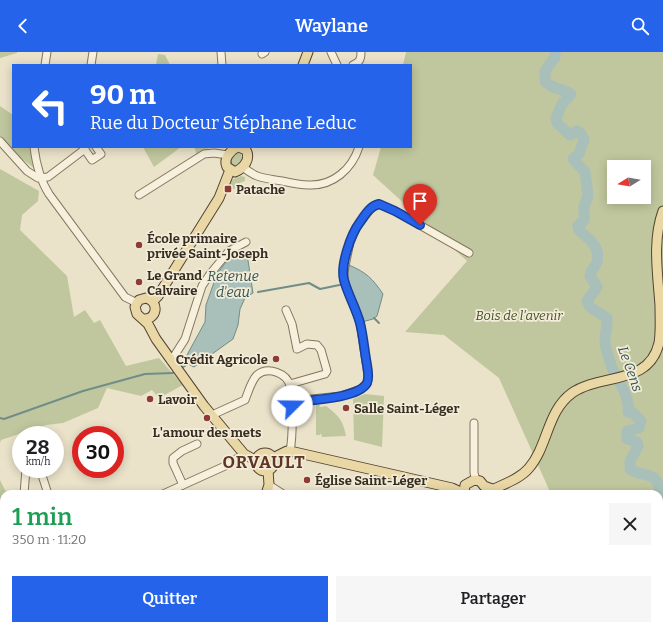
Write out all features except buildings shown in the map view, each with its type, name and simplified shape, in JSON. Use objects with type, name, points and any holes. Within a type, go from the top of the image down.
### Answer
[{"type":"main road","points":[[303,64],[308,52]]},
{"type":"main road","points":[[240,148],[249,155],[243,167],[235,172],[230,170],[226,164],[228,155],[240,148]]},
{"type":"main road","points":[[153,301],[158,296],[219,198],[230,170]]},
{"type":"main road","points":[[490,490],[508,483],[529,468],[537,456],[556,411],[572,393],[586,386],[625,377],[646,365],[654,356],[661,329],[657,242],[659,222],[663,210]]},
{"type":"main road","points":[[143,319],[152,316],[156,311],[153,301],[146,298],[137,303],[135,310],[139,317],[143,319],[152,331],[156,339],[204,406],[244,454],[257,461],[260,468],[268,470]]},
{"type":"main road","points":[[152,316],[152,331]]},
{"type":"main road","points":[[273,458],[290,451],[452,488],[480,481],[486,490]]},
{"type":"main road","points":[[257,461],[260,455],[266,453],[273,458],[273,465],[268,470],[268,490]]},
{"type":"street","points":[[45,64],[47,52]]},
{"type":"street","points":[[91,64],[92,52]]},
{"type":"street","points":[[221,52],[222,64]]},
{"type":"street","points":[[331,52],[337,64]]},
{"type":"street","points":[[356,64],[361,59],[361,52]]},
{"type":"street","points":[[0,141],[32,175],[42,179],[48,177],[84,148],[92,160],[100,154],[97,148]]},
{"type":"street","points":[[34,148],[42,179],[49,194],[125,297],[137,303]]},
{"type":"street","points":[[243,167],[256,177],[304,185],[319,185],[332,180],[345,171],[354,159],[359,148]]},
{"type":"street","points":[[139,195],[204,154],[214,153],[228,155]]},
{"type":"street","points":[[292,402],[341,396],[362,389],[367,383],[368,374],[360,322],[343,277],[346,258],[356,228],[372,207],[379,204],[395,211],[469,254]]},
{"type":"street","points":[[176,366],[202,286],[229,251],[246,242]]},
{"type":"street","points":[[286,310],[292,324],[297,349],[307,344],[317,345],[321,350],[327,371],[325,374],[290,384]]},
{"type":"street","points":[[212,415],[245,400],[257,375],[270,371],[278,372],[290,384],[292,402],[290,451]]},
{"type":"street","points":[[469,484],[474,423]]},
{"type":"street","points":[[183,485],[173,463],[173,458],[182,451],[197,444]]},
{"type":"street","points":[[172,490],[225,466],[244,454]]},
{"type":"street","points":[[24,490],[25,478]]},
{"type":"street","points":[[43,478],[47,490]]},
{"type":"green space","points":[[0,52],[17,52],[17,53],[0,58]]},
{"type":"green space","name":"Bois de l'avenir","points":[[406,52],[663,52],[663,490],[549,490],[499,378],[444,335],[405,332],[467,261],[373,175],[381,148],[412,148],[412,64],[403,64]]},
{"type":"green space","points":[[158,54],[165,55],[170,64],[156,64]]},
{"type":"green space","points":[[0,106],[12,114],[12,148],[32,148],[34,168],[0,142]]},
{"type":"green space","points":[[144,148],[180,148],[154,167]]},
{"type":"green space","points":[[194,148],[209,148],[197,155]]},
{"type":"green space","points":[[236,151],[241,152],[242,158],[236,167],[231,166],[229,161]]},
{"type":"green space","points":[[0,169],[39,191],[38,201],[22,215],[20,230],[67,276],[74,317],[85,310],[94,323],[100,320],[126,366],[159,358],[183,385],[159,398],[152,390],[141,396],[107,388],[98,408],[63,423],[43,426],[12,426],[12,436],[1,440],[0,443]]},
{"type":"green space","points":[[241,176],[245,177],[245,181],[235,185],[236,188],[231,190],[229,187],[231,180]]},
{"type":"green space","points":[[365,394],[384,396],[382,447],[354,440],[353,399]]},
{"type":"green space","points":[[316,401],[319,401],[320,407],[326,406],[337,416],[342,422],[346,436],[322,437],[321,433],[320,435],[316,435]]},
{"type":"green space","points":[[0,480],[5,490],[0,490]]},
{"type":"water","name":"Retenue d'eau","points":[[247,254],[253,293],[245,298],[240,309],[238,325],[233,339],[194,367],[188,364],[187,355],[205,322],[206,305],[217,274],[226,262],[234,256]]},
{"type":"water","points":[[349,265],[369,276],[383,294],[377,316],[373,319],[362,322],[347,278]]},
{"type":"waterway","name":"Le Cens","points":[[555,52],[555,57],[545,71],[545,81],[551,86],[571,94],[562,104],[556,118],[557,123],[570,135],[577,131],[584,139],[579,154],[573,159],[585,172],[588,196],[584,206],[584,220],[578,226],[579,230],[593,243],[598,257],[590,276],[597,287],[587,301],[590,307],[607,318],[605,343],[611,365],[625,393],[628,412],[633,413],[641,421],[639,428],[627,431],[627,439],[637,442],[638,446],[630,461],[630,469],[654,478],[657,481],[659,490]]},
{"type":"waterway","points":[[258,292],[309,283],[320,289],[349,283]]},
{"type":"waterway","points":[[374,318],[379,323]]},
{"type":"waterway","points":[[183,367],[188,364]]},
{"type":"waterway","points":[[0,418],[4,419],[83,391],[145,374],[173,373]]},
{"type":"place","name":"Patache","points":[[228,189]]},
{"type":"place","name":"École primaire privée Saint-Joseph","points":[[139,245]]},
{"type":"place","name":"Le Grand Calvaire","points":[[139,282]]},
{"type":"place","name":"Crédit Agricole","points":[[276,359]]},
{"type":"place","name":"Lavoir","points":[[150,399]]},
{"type":"place","name":"Salle Saint-Léger","points":[[346,408]]},
{"type":"place","name":"L'amour des mets","points":[[207,418]]},
{"type":"place","name":"Église Saint-Léger","points":[[307,480]]},
{"type":"district","name":"ORVAULT","points":[[264,462]]},
{"type":"route","points":[[292,406],[292,402],[319,400],[353,393],[362,389],[367,383],[368,374],[360,322],[343,277],[350,242],[356,228],[372,207],[379,204],[420,225]]}]
